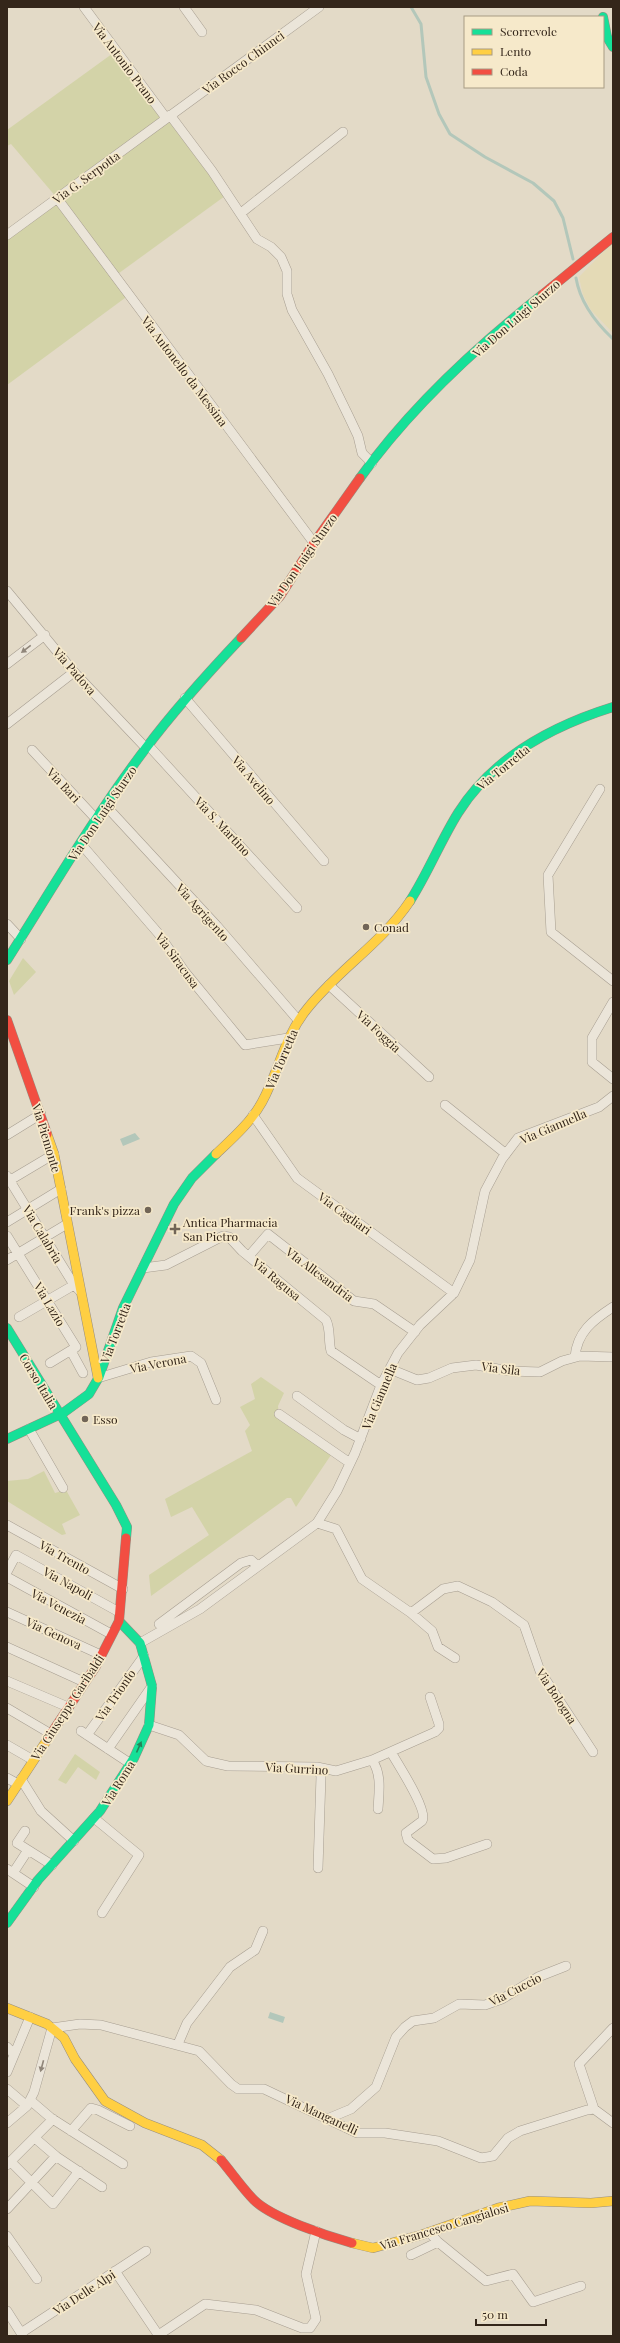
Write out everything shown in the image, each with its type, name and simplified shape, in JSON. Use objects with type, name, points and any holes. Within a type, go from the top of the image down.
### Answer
[{"type":"street","name":"Via Antonio Prano","points":[[84,7],[241,213],[257,239],[271,247],[281,257],[287,271],[287,294],[292,310],[328,374],[355,429],[362,453],[372,463]]},
{"type":"street","points":[[184,7],[202,32]]},
{"type":"street","name":"Via Rocco Chinnci","points":[[168,117],[319,7]]},
{"type":"street","points":[[604,22],[607,37],[613,47]]},
{"type":"street","name":"Via G. Serpotta","points":[[7,236],[168,117]]},
{"type":"street","points":[[241,213],[343,132]]},
{"type":"street","name":"Via Antonello da Messina","points":[[57,198],[314,543]]},
{"type":"street","name":"Via Don Luigi Sturzo","points":[[7,960],[81,844],[147,747],[185,698],[280,596],[314,543],[372,463],[431,395],[495,332],[613,237]]},
{"type":"street","name":"Via Padova","points":[[7,591],[74,672],[147,747]]},
{"type":"street","points":[[7,664],[44,635]]},
{"type":"street","points":[[7,724],[74,672]]},
{"type":"street","name":"Via Avelino","points":[[185,698],[324,861]]},
{"type":"street","name":"Via Torretta","points":[[7,1439],[59,1414],[88,1395],[98,1378],[118,1317],[184,1188],[204,1164],[253,1115],[269,1087],[288,1038],[298,1020],[329,985],[394,922],[419,885],[458,813],[479,784],[509,760],[555,728],[573,720],[613,707]]},
{"type":"street","name":"Via S. Martino","points":[[147,747],[297,908]]},
{"type":"street","name":"Via Bari","points":[[32,750],[97,820]]},
{"type":"street","points":[[600,788],[548,875],[551,932],[613,981]]},
{"type":"street","name":"Via Agrigento","points":[[106,806],[217,926],[298,1020]]},
{"type":"street","name":"Via Siracusa","points":[[81,844],[158,933],[184,972],[245,1045],[288,1038]]},
{"type":"street","points":[[7,924],[21,939]]},
{"type":"street","name":"Via Foggia","points":[[329,985],[429,1077]]},
{"type":"street","points":[[613,1002],[592,1038],[592,1062],[613,1079]]},
{"type":"street","name":"Via Piemonte","points":[[8,1026],[41,1114],[54,1154],[77,1288],[98,1378]]},
{"type":"street","name":"Via Giannella","points":[[140,1643],[200,1609],[317,1523],[337,1491],[361,1439],[381,1385],[398,1353],[415,1332],[454,1293],[470,1260],[485,1190],[506,1154],[518,1138],[599,1106],[613,1096]]},
{"type":"street","points":[[445,1105],[506,1154]]},
{"type":"street","points":[[7,1135],[41,1114]]},
{"type":"street","name":"Via Cagliari","points":[[253,1115],[297,1178],[454,1293]]},
{"type":"street","points":[[8,1180],[54,1154]]},
{"type":"street","name":"Via Calabria","points":[[8,1180],[28,1209],[77,1288]]},
{"type":"street","points":[[7,1222],[61,1189]]},
{"type":"street","points":[[7,1260],[67,1224]]},
{"type":"street","name":"VIa Allesandria","points":[[249,1256],[268,1234],[354,1301],[374,1304],[415,1332]]},
{"type":"street","name":"Via Lazio","points":[[7,1236],[76,1347],[72,1349],[74,1357],[83,1373]]},
{"type":"street","name":"Via Ragusa","points":[[143,1268],[166,1265],[223,1236],[229,1237],[249,1256],[326,1320],[330,1327],[329,1345],[331,1351],[381,1385]]},
{"type":"street","points":[[19,1317],[48,1300],[77,1288]]},
{"type":"street","points":[[575,1357],[576,1344],[581,1333],[589,1324],[613,1307]]},
{"type":"street","name":"Corso Italia","points":[[7,1328],[59,1414]]},
{"type":"street","points":[[50,1363],[72,1349]]},
{"type":"street","name":"Via Sila","points":[[390,1369],[417,1380],[429,1378],[452,1368],[476,1365],[510,1371],[540,1372],[575,1357],[600,1355],[613,1357]]},
{"type":"street","name":"Via Verona","points":[[98,1378],[151,1362],[191,1356],[201,1363],[216,1400]]},
{"type":"street","points":[[297,1396],[344,1430],[361,1439]]},
{"type":"street","name":"Via Giuseppe Garibaldi","points":[[7,1801],[101,1655],[119,1616],[123,1589],[127,1527],[116,1505],[59,1414]]},
{"type":"street","points":[[279,1414],[350,1463]]},
{"type":"street","points":[[29,1429],[64,1488]]},
{"type":"street","points":[[317,1523],[336,1529],[362,1579],[411,1613],[432,1631],[438,1647],[455,1658]]},
{"type":"street","name":"Via Trento","points":[[7,1525],[123,1589]]},
{"type":"street","name":"Via Napoli","points":[[7,1572],[16,1555],[119,1616]]},
{"type":"street","points":[[159,1624],[241,1563],[251,1560],[258,1566]]},
{"type":"street","name":"Via Venezia","points":[[7,1577],[112,1634]]},
{"type":"street","name":"Via Bologna","points":[[411,1613],[443,1589],[458,1586],[492,1602],[524,1625],[540,1671],[593,1752]]},
{"type":"street","name":"Via Genova","points":[[7,1612],[101,1655]]},
{"type":"street","name":"Via Roma","points":[[7,1922],[34,1886],[94,1818],[131,1764],[149,1725],[152,1686],[144,1656],[140,1643],[119,1616]]},
{"type":"street","points":[[7,1647],[84,1682]]},
{"type":"street","name":"Via Trionfo","points":[[108,1749],[84,1733],[144,1656]]},
{"type":"street","points":[[7,1681],[68,1707]]},
{"type":"street","points":[[131,1764],[108,1749],[152,1686]]},
{"type":"street","name":"Via Gurrino","points":[[149,1725],[179,1735],[206,1761],[228,1766],[317,1767],[336,1771],[372,1760],[439,1728],[430,1697]]},
{"type":"street","points":[[7,1708],[51,1734]]},
{"type":"street","points":[[7,1745],[33,1760]]},
{"type":"street","points":[[391,1752],[423,1813],[422,1821],[406,1833],[408,1840],[433,1858],[446,1858],[487,1844]]},
{"type":"street","points":[[372,1760],[377,1767],[379,1780],[378,1809]]},
{"type":"street","points":[[317,1767],[321,1776],[318,1868]]},
{"type":"street","points":[[7,1778],[20,1781],[41,1811],[74,1841]]},
{"type":"street","points":[[94,1818],[139,1854],[102,1913]]},
{"type":"street","points":[[25,1831],[17,1843],[52,1865]]},
{"type":"street","points":[[28,1850],[10,1871],[34,1886]]},
{"type":"street","points":[[178,2044],[187,2023],[230,1967],[255,1950],[263,1931]]},
{"type":"street","name":"Via Cuccio","points":[[327,2119],[351,2109],[376,2087],[396,2037],[413,2020],[434,2018],[459,2004],[485,2005],[502,1999],[538,1977],[566,1966]]},
{"type":"street","points":[[7,2008],[52,2028],[34,2092],[28,2103],[7,2123]]},
{"type":"street","points":[[7,2072],[30,2017]]},
{"type":"street","name":"Via Manganelli","points":[[52,2028],[80,2024],[101,2025],[178,2044],[199,2051],[231,2084],[238,2089],[264,2088],[357,2133],[385,2133],[438,2141],[485,2158],[492,2156],[508,2138],[520,2131],[594,2109]]},
{"type":"street","name":"Via Francesco Cangialosi","points":[[52,2028],[64,2038],[75,2059],[105,2101],[145,2123],[202,2145],[216,2155],[255,2201],[281,2216],[316,2231],[373,2248],[429,2232],[498,2208],[530,2201],[591,2203],[613,2200]]},
{"type":"street","points":[[613,2028],[579,2064],[594,2109],[613,2123]]},
{"type":"street","points":[[7,2047],[14,2054]]},
{"type":"street","points":[[7,2088],[123,2164]]},
{"type":"street","points":[[71,2131],[91,2108],[130,2126]]},
{"type":"street","points":[[53,2119],[36,2139],[9,2164],[53,2204],[79,2171]]},
{"type":"street","points":[[36,2139],[56,2156],[102,2187]]},
{"type":"street","points":[[7,2209],[56,2156]]},
{"type":"street","points":[[115,2271],[158,2336],[204,2304],[256,2310],[302,2328],[310,2328],[316,2319],[306,2274],[316,2231]]},
{"type":"street","points":[[429,2232],[438,2242],[486,2281],[513,2274],[534,2302],[581,2286]]},
{"type":"street","points":[[7,2236],[37,2279]]},
{"type":"street","points":[[411,2255],[438,2242]]},
{"type":"street","name":"Via Delle Alpi","points":[[22,2335],[146,2251]]},
{"type":"street","points":[[7,2310],[22,2335]]},
{"type":"shaded area","points":[[613,242],[613,333],[591,310],[583,295],[579,277]]},
{"type":"shaded area","points":[[135,1133],[140,1139],[123,1146],[120,1139]]},
{"type":"shaded area","points":[[270,2012],[285,2017],[283,2023],[268,2018]]},
{"type":"green space","points":[[116,51],[225,196],[115,276],[129,295],[7,385],[7,235],[57,198],[11,144],[7,146],[7,130]]},
{"type":"green space","points":[[23,958],[36,972],[14,995],[9,981]]},
{"type":"green space","points":[[261,1377],[284,1393],[278,1406],[279,1414],[333,1452],[296,1507],[291,1498],[287,1498],[151,1596],[149,1575],[209,1535],[192,1507],[171,1517],[165,1499],[252,1451],[245,1431],[250,1425],[240,1407],[255,1399],[251,1384]]},
{"type":"green space","points":[[44,1471],[55,1493],[66,1490],[80,1515],[62,1524],[66,1534],[62,1535],[7,1501],[7,1481],[28,1479]]},
{"type":"green space","points":[[75,1754],[100,1772],[96,1780],[78,1767],[66,1784],[58,1780]]},
{"type":"waterway","points":[[411,7],[421,24],[426,77],[439,114],[450,134],[485,157],[533,183],[554,201],[563,218],[573,259]]},
{"type":"waterway","points":[[576,278],[581,295],[589,311],[594,319],[613,339]]},
{"type":"traffic: fast","points":[[604,22],[607,37],[613,47]]},
{"type":"traffic: fast","points":[[360,478],[379,452],[422,403],[492,336],[542,295]]},
{"type":"traffic: fast","points":[[7,960],[74,852],[127,773],[180,705],[241,638]]},
{"type":"traffic: fast","points":[[410,901],[423,880],[445,835],[458,813],[472,793],[488,775],[506,760],[546,734],[613,707]]},
{"type":"traffic: fast","points":[[7,1439],[63,1413],[89,1394],[99,1377],[123,1308],[174,1204],[192,1178],[216,1154]]},
{"type":"traffic: fast","points":[[7,1328],[116,1505],[127,1527],[126,1538]]},
{"type":"traffic: fast","points":[[7,1923],[38,1880],[100,1811],[134,1758],[149,1725],[152,1686],[140,1643],[119,1621]]},
{"type":"traffic: slow","points":[[216,1154],[241,1130],[258,1109],[268,1090],[287,1043],[299,1020],[307,1009],[319,995],[386,930],[410,901]]},
{"type":"traffic: slow","points":[[47,1134],[54,1154],[98,1378]]},
{"type":"traffic: slow","points":[[7,1801],[47,1740]]},
{"type":"traffic: slow","points":[[7,2008],[47,2024],[64,2038],[75,2059],[105,2101],[145,2123],[202,2145],[221,2160]]},
{"type":"traffic: slow","points":[[352,2243],[373,2248],[421,2235],[498,2208],[530,2201],[591,2203],[613,2201]]},
{"type":"traffic: jam","points":[[542,295],[613,237]]},
{"type":"traffic: jam","points":[[241,638],[280,596],[314,543],[360,478]]},
{"type":"traffic: jam","points":[[7,1020],[47,1134]]},
{"type":"traffic: jam","points":[[47,1740],[96,1666],[119,1621],[126,1538]]},
{"type":"traffic: jam","points":[[221,2160],[254,2200],[262,2207],[300,2226],[352,2243]]},
{"type":"place","name":"Conad","points":[[366,927]]},
{"type":"place","name":"Frank's pizza","points":[[148,1210]]},
{"type":"place","name":"Antica Pharmacia San Pietro","points":[[175,1229]]},
{"type":"place","name":"Esso","points":[[85,1419]]}]
